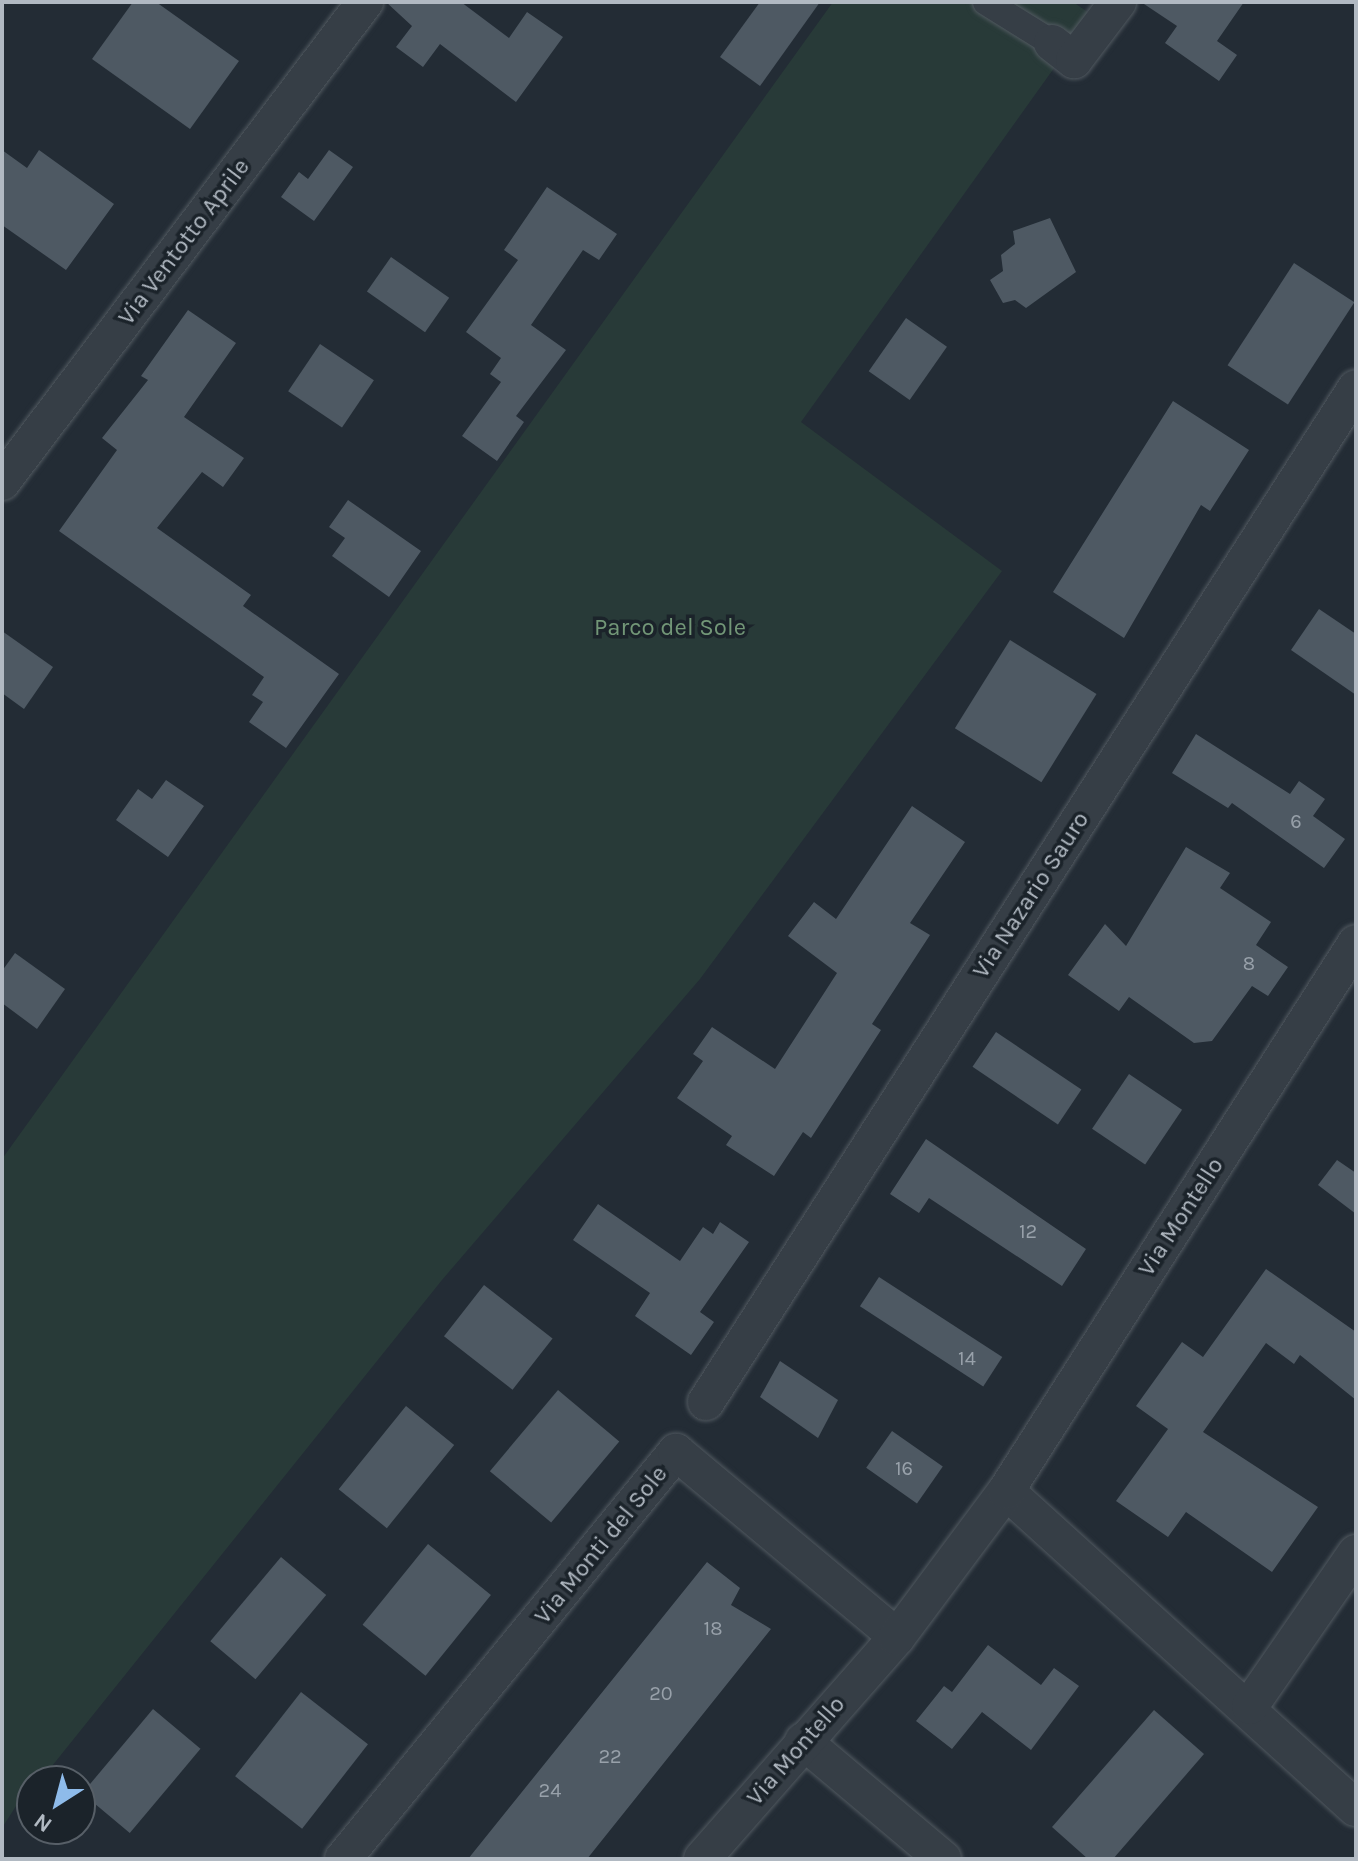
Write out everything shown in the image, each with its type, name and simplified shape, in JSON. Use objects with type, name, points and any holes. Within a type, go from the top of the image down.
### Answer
[{"type":"street","name":"Via Ventotto Aprile","points":[[2,482],[365,2]]},
{"type":"street","points":[[986,2],[1074,60],[1118,2]]},
{"type":"street","name":"Via Nazario Sauro","points":[[706,1402],[1356,388]]},
{"type":"street","name":"Via Montello","points":[[702,1859],[897,1637],[1006,1491],[1352,957]]},
{"type":"street","name":"Via Monti del Sole","points":[[343,1859],[676,1452],[897,1637]]},
{"type":"street","points":[[1006,1491],[1250,1706],[1356,1808]]},
{"type":"street","points":[[1250,1706],[1356,1553]]},
{"type":"street","points":[[803,1741],[943,1859]]},
{"type":"green space","name":"Parco del Sole","points":[[833,2],[1073,2],[1092,15],[801,422],[1002,571],[700,979],[442,1280],[53,1765],[16,1765],[16,1806],[2,1828],[2,1159]]},
{"type":"building","points":[[133,2],[156,2],[239,61],[190,129],[92,59]]},
{"type":"building","points":[[386,2],[461,2],[509,38],[527,12],[563,37],[516,102],[440,44],[423,67],[396,47],[412,26]]},
{"type":"building","points":[[760,2],[820,2],[760,86],[720,57]]},
{"type":"building","points":[[1141,2],[1244,2],[1217,41],[1237,55],[1219,81],[1165,43],[1177,26]]},
{"type":"building","points":[[2,150],[27,168],[39,150],[114,204],[66,270],[2,225]]},
{"type":"building","points":[[329,150],[353,167],[314,221],[281,197],[299,172],[308,179]]},
{"type":"building","points":[[547,187],[617,234],[599,260],[583,250],[531,325],[566,350],[516,416],[524,422],[497,461],[462,436],[501,382],[490,374],[501,358],[466,332],[518,260],[504,250]]},
{"type":"building","points":[[1050,218],[1076,272],[1026,308],[1015,300],[1003,303],[990,280],[1003,271],[1001,255],[1015,244],[1013,231]]},
{"type":"building","points":[[391,257],[449,298],[425,332],[367,291]]},
{"type":"building","points":[[1294,263],[1354,302],[1288,405],[1228,365]]},
{"type":"building","points":[[188,310],[236,343],[184,417],[244,458],[223,487],[202,472],[157,528],[251,595],[243,606],[339,674],[286,748],[249,722],[263,702],[252,695],[264,677],[59,531],[117,450],[102,438],[148,380],[141,376]]},
{"type":"building","points":[[906,318],[947,347],[910,400],[869,371]]},
{"type":"building","points":[[320,344],[374,380],[342,428],[288,391]]},
{"type":"building","points":[[1173,401],[1249,450],[1210,511],[1201,505],[1124,638],[1053,592]]},
{"type":"building","points":[[348,500],[421,551],[389,597],[332,556],[345,538],[329,527]]},
{"type":"building","points":[[1319,609],[1356,634],[1356,695],[1291,650]]},
{"type":"building","points":[[2,631],[53,667],[24,709],[2,693]]},
{"type":"building","points":[[1010,640],[1097,694],[1041,782],[955,728]]},
{"type":"building","points":[[1196,734],[1290,794],[1299,781],[1325,799],[1313,816],[1345,839],[1324,868],[1232,803],[1228,808],[1172,773]]},
{"type":"building","points":[[166,780],[204,806],[168,857],[116,820],[138,789],[152,799]]},
{"type":"building","points":[[912,806],[965,842],[910,923],[930,935],[872,1024],[881,1030],[811,1138],[803,1132],[774,1176],[726,1145],[732,1136],[677,1098],[703,1061],[693,1054],[712,1027],[775,1069],[837,973],[788,936],[814,902],[836,919]]},
{"type":"building","points":[[1186,847],[1230,873],[1220,888],[1271,922],[1256,945],[1288,967],[1268,996],[1252,986],[1212,1041],[1194,1043],[1129,997],[1119,1011],[1068,975],[1105,924],[1126,946]]},
{"type":"building","points":[[15,953],[65,989],[37,1029],[2,1003],[2,971]]},
{"type":"building","points":[[996,1032],[1081,1090],[1058,1124],[973,1067]]},
{"type":"building","points":[[1129,1074],[1182,1110],[1145,1165],[1092,1129]]},
{"type":"building","points":[[926,1139],[1086,1249],[1062,1286],[929,1198],[919,1213],[890,1194]]},
{"type":"building","points":[[1337,1160],[1356,1173],[1356,1214],[1318,1185]]},
{"type":"building","points":[[598,1204],[680,1261],[703,1227],[713,1234],[720,1222],[749,1242],[700,1312],[714,1322],[691,1355],[635,1316],[650,1293],[573,1240]]},
{"type":"building","points":[[1266,1269],[1356,1332],[1356,1400],[1300,1355],[1294,1364],[1266,1343],[1203,1432],[1318,1507],[1272,1572],[1186,1512],[1168,1537],[1116,1501],[1168,1429],[1136,1406],[1182,1342],[1203,1357]]},
{"type":"building","points":[[879,1277],[1002,1357],[983,1386],[860,1306]]},
{"type":"building","points":[[484,1285],[553,1339],[513,1390],[444,1336]]},
{"type":"building","points":[[780,1361],[838,1400],[818,1438],[760,1397]]},
{"type":"building","points":[[558,1390],[619,1441],[551,1523],[490,1471]]},
{"type":"building","points":[[406,1406],[454,1445],[387,1528],[339,1489]]},
{"type":"building","points":[[892,1431],[943,1467],[917,1503],[866,1468]]},
{"type":"building","points":[[428,1544],[491,1595],[425,1676],[363,1625]]},
{"type":"building","points":[[281,1557],[326,1595],[255,1679],[210,1641]]},
{"type":"building","points":[[707,1562],[740,1588],[731,1605],[771,1629],[587,1859],[468,1859]]},
{"type":"building","points":[[988,1645],[1041,1685],[1054,1668],[1079,1686],[1031,1750],[982,1712],[952,1749],[916,1721],[944,1686],[952,1692]]},
{"type":"building","points":[[301,1692],[368,1744],[302,1829],[235,1776]]},
{"type":"building","points":[[153,1709],[200,1749],[130,1833],[96,1805],[96,1777]]},
{"type":"building","points":[[1154,1710],[1204,1754],[1113,1859],[1088,1859],[1052,1827]]}]
